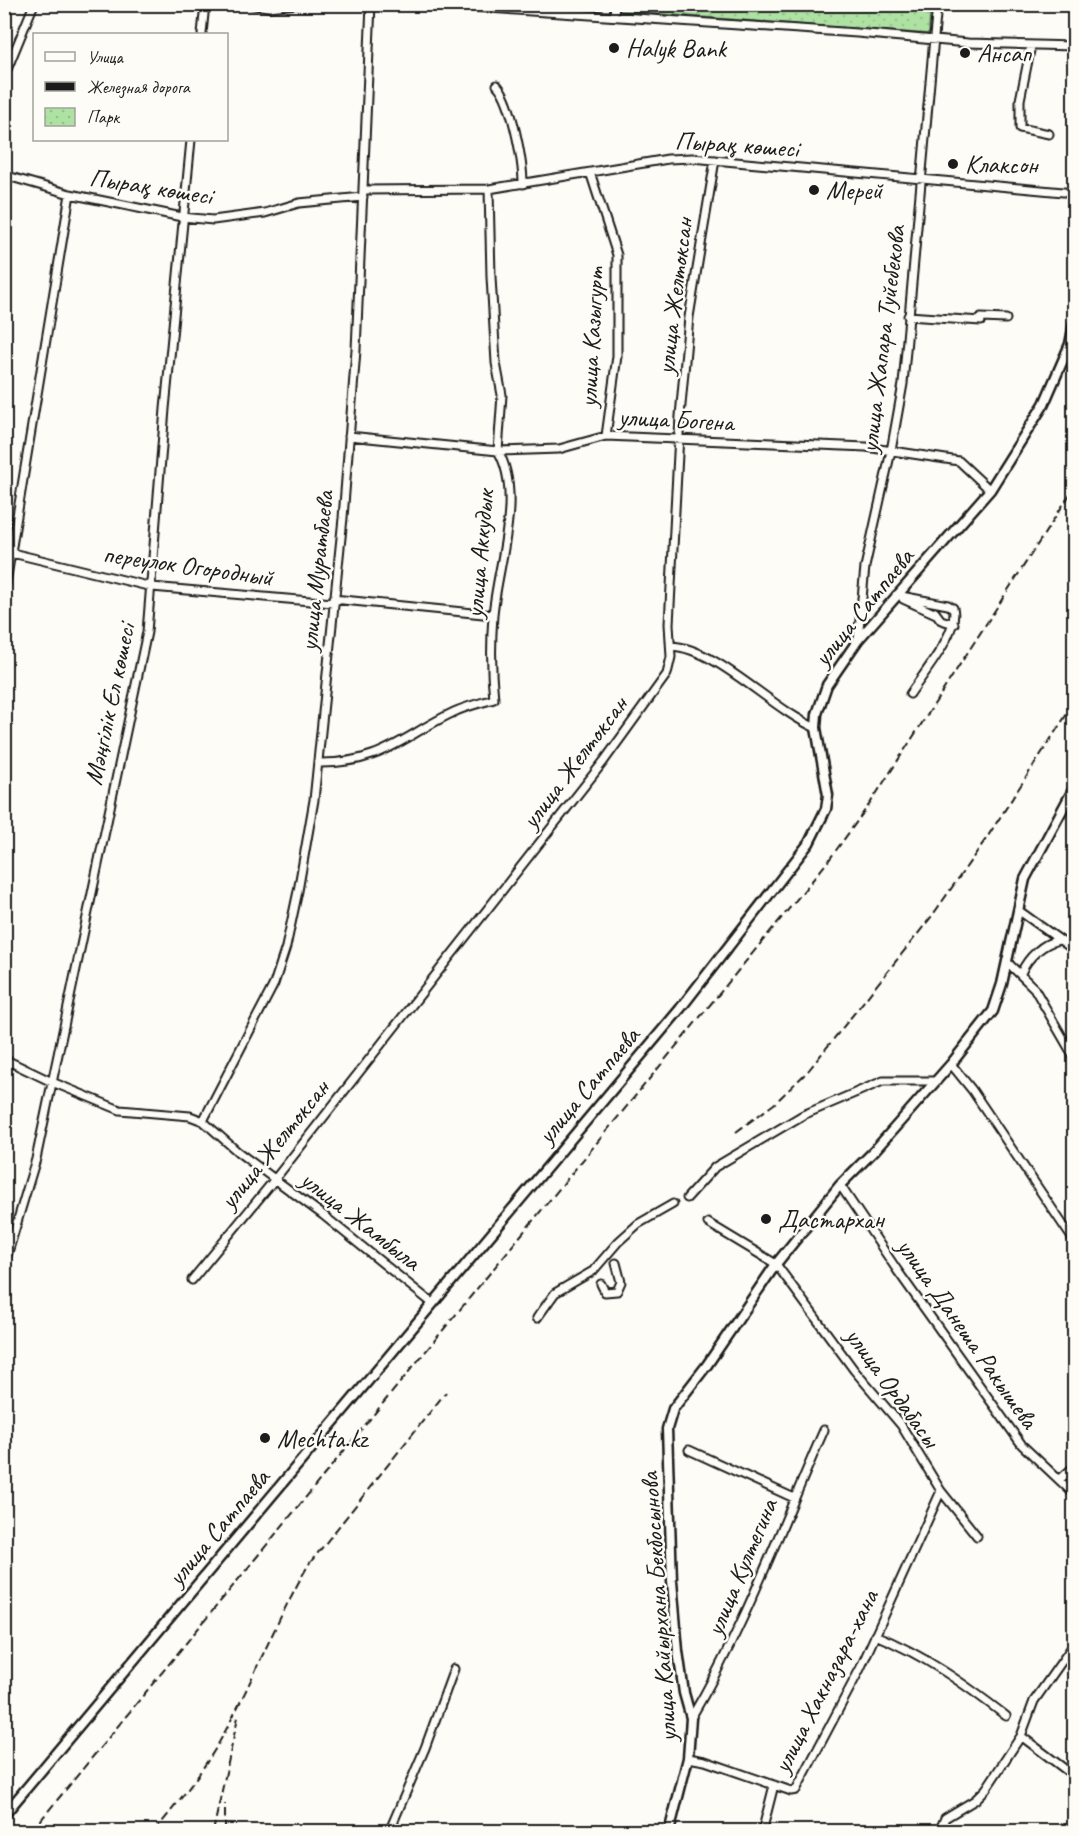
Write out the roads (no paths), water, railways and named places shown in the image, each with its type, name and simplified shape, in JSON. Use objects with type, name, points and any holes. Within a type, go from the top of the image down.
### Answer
[{"type":"street","points":[[4,77],[34,4]]},
{"type":"street","points":[[202,33],[205,4]]},
{"type":"street","points":[[248,4],[268,7],[298,4]]},
{"type":"street","name":"улица Муратбаева","points":[[203,1121],[274,984],[306,852],[318,763],[350,436],[371,4]]},
{"type":"street","points":[[429,4],[934,40],[1031,46],[1074,46]]},
{"type":"street","points":[[614,16],[615,4]]},
{"type":"street","name":"улица Жапара Туйебекова","points":[[858,640],[865,567],[891,451],[903,384],[937,4]]},
{"type":"street","points":[[1031,46],[1020,100],[1020,128],[1049,134]]},
{"type":"street","points":[[497,85],[504,95],[510,117],[523,170],[523,184]]},
{"type":"street","name":"Мәңгілік Ел көшесі","points":[[4,1266],[36,1159],[147,632],[182,217],[191,141]]},
{"type":"street","name":"Пырақ көшесі","points":[[4,176],[70,194],[182,217],[239,218],[299,203],[363,193],[489,189],[668,159],[715,160],[1074,193]]},
{"type":"street","name":"улица Желтоксан","points":[[192,1280],[275,1179],[604,761],[667,674],[679,440],[689,317],[715,160]]},
{"type":"street","name":"улица Казыгурт","points":[[590,172],[617,255],[617,356],[606,436]]},
{"type":"street","name":"улица Аккудык","points":[[318,763],[357,762],[382,753],[457,710],[494,699],[493,615],[507,530],[509,496],[503,459],[498,451],[502,395],[498,383],[494,331],[489,189]]},
{"type":"street","points":[[4,594],[9,552],[70,194]]},
{"type":"street","points":[[908,316],[1006,319]]},
{"type":"street","name":"улица Сатпаева","points":[[4,1815],[680,1009],[810,843],[823,817],[828,795],[816,728],[817,714],[827,685],[858,640],[990,489],[1044,404],[1070,344],[1074,324]]},
{"type":"street","name":"улица Богена","points":[[350,436],[498,451],[559,448],[606,436],[866,447],[959,461],[990,489]]},
{"type":"street","name":"переулок Огородный","points":[[9,552],[152,587],[493,615]]},
{"type":"street","points":[[896,595],[953,608],[954,624],[910,694]]},
{"type":"street","points":[[896,595],[936,614],[947,623],[954,624]]},
{"type":"street","points":[[935,603],[936,614]]},
{"type":"street","points":[[670,646],[699,652],[794,719],[816,728]]},
{"type":"street","name":"улица Кайырхана Бекбосынова","points":[[669,1832],[688,1758],[691,1718],[684,1693],[674,1604],[667,1429],[673,1409],[707,1365],[776,1264],[840,1185],[937,1081],[993,1011],[1007,962],[1025,879],[1074,788]]},
{"type":"street","points":[[1018,910],[1074,950]]},
{"type":"street","points":[[1021,973],[1036,951],[1046,944],[1059,940]]},
{"type":"street","points":[[1007,962],[1034,988],[1074,1057]]},
{"type":"street","name":"улица Жамбыла","points":[[4,1059],[120,1110],[190,1116],[203,1121],[432,1303]]},
{"type":"street","points":[[951,1064],[972,1090],[1074,1241]]},
{"type":"street","points":[[687,1198],[715,1167],[803,1115],[884,1081],[937,1081]]},
{"type":"street","name":"улица Данеша Ракышева","points":[[840,1185],[897,1270],[1022,1445],[1074,1494]]},
{"type":"street","points":[[537,1318],[555,1293],[594,1271],[618,1242],[638,1224],[673,1204]]},
{"type":"street","points":[[708,1223],[776,1264]]},
{"type":"street","points":[[601,1284],[605,1292],[617,1291],[621,1282],[616,1263]]},
{"type":"street","name":"улица Ордабасы","points":[[776,1264],[854,1370],[901,1425],[941,1491],[977,1536]]},
{"type":"street","name":"улица Култегина","points":[[691,1718],[714,1679],[756,1594],[824,1430]]},
{"type":"street","points":[[689,1450],[794,1498]]},
{"type":"street","points":[[1059,1480],[1074,1467]]},
{"type":"street","name":"улица Хакназара-хана","points":[[688,1758],[705,1761],[791,1791],[796,1790],[860,1669],[941,1491]]},
{"type":"street","points":[[875,1635],[900,1644],[973,1690],[1006,1716]]},
{"type":"street","points":[[939,1832],[945,1818],[975,1800],[986,1789],[1021,1736],[1034,1701],[1074,1644]]},
{"type":"street","points":[[389,1832],[425,1748],[454,1669]]},
{"type":"street","points":[[1021,1736],[1074,1776]]},
{"type":"street","points":[[762,1832],[774,1785]]},
{"type":"railway","points":[[31,1832],[829,860],[871,802],[1074,488]]},
{"type":"railway","points":[[736,1132],[774,1104],[808,1071],[932,916],[988,836],[1074,703]]},
{"type":"railway","points":[[154,1832],[187,1790],[217,1746],[309,1564],[446,1392]]},
{"type":"railway","points":[[213,1832],[238,1717]]},
{"type":"railway","points":[[225,1804],[225,1832]]},
{"type":"place","name":"Halyk Bank","points":[[614,48]]},
{"type":"place","name":"Ансап","points":[[965,53]]},
{"type":"place","name":"Клаксон","points":[[953,164]]},
{"type":"place","name":"Мерей","points":[[814,190]]},
{"type":"place","name":"Дастархан","points":[[766,1219]]},
{"type":"place","name":"Mechta.kz","points":[[265,1438]]}]
